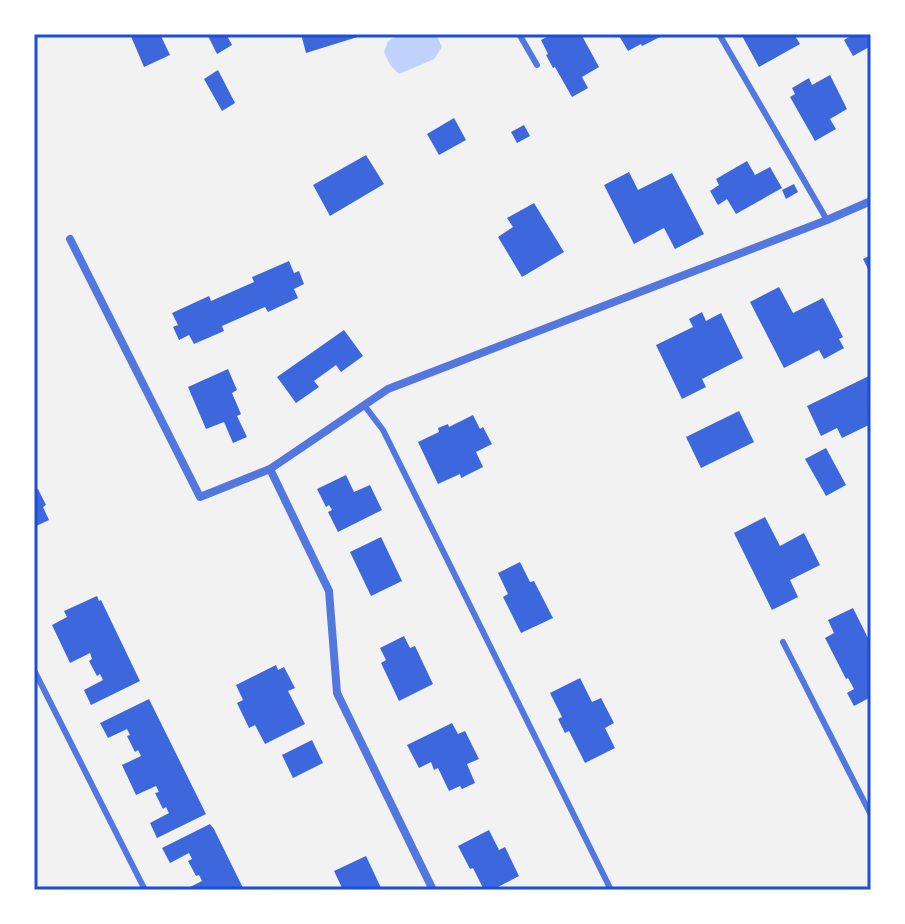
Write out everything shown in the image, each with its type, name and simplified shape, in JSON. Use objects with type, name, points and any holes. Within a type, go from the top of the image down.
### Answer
[{"type":"street","points":[[70,239],[200,497],[270,469],[388,389],[871,201]]},
{"type":"street","points":[[270,469],[329,591],[337,693],[433,890]]},
{"type":"lane","points":[[519,34],[537,65]]},
{"type":"lane","points":[[719,34],[827,220]]},
{"type":"lane","points":[[364,405],[383,430],[611,890]]},
{"type":"lane","points":[[783,642],[871,815]]},
{"type":"lane","points":[[34,670],[145,890]]},
{"type":"water","points":[[401,34],[436,34],[442,47],[434,59],[399,74],[384,52],[388,41]]},
{"type":"building","points":[[130,34],[160,34],[170,55],[144,67]]},
{"type":"building","points":[[207,34],[226,34],[232,45],[217,54]]},
{"type":"building","points":[[301,34],[364,34],[364,35],[306,53]]},
{"type":"building","points":[[553,34],[581,34],[599,67],[582,77],[588,88],[572,97],[553,68],[541,40]]},
{"type":"building","points":[[618,34],[666,34],[628,51]]},
{"type":"building","points":[[741,34],[794,34],[800,44],[759,67]]},
{"type":"building","points":[[847,34],[870,34],[871,46],[853,56],[844,40],[849,37]]},
{"type":"building","points":[[218,70],[235,103],[222,111],[204,79]]},
{"type":"building","points":[[830,75],[847,109],[830,119],[836,129],[815,141],[790,97],[795,94],[792,88],[809,78],[812,85]]},
{"type":"building","points":[[454,118],[466,140],[439,155],[427,134]]},
{"type":"building","points":[[524,125],[530,136],[517,143],[511,132]]},
{"type":"building","points":[[366,155],[384,184],[330,216],[313,185]]},
{"type":"building","points":[[747,161],[755,175],[770,167],[782,188],[736,214],[727,199],[718,205],[710,191],[719,185],[716,179]]},
{"type":"building","points":[[629,172],[638,190],[672,173],[704,234],[675,249],[664,228],[634,244],[604,185]]},
{"type":"building","points":[[794,184],[798,192],[786,199],[782,190]]},
{"type":"building","points":[[534,203],[564,252],[522,277],[498,237],[513,227],[507,218]]},
{"type":"building","points":[[871,255],[871,275],[863,259]]},
{"type":"building","points":[[289,261],[294,273],[299,271],[304,284],[294,289],[298,298],[268,312],[265,307],[222,326],[224,331],[194,344],[189,335],[179,340],[173,327],[178,325],[172,313],[209,296],[211,301],[254,282],[252,277]]},
{"type":"building","points":[[779,287],[793,313],[823,298],[843,337],[839,339],[844,348],[824,359],[819,350],[784,368],[750,302]]},
{"type":"building","points":[[702,312],[706,321],[721,313],[743,358],[702,379],[706,387],[682,399],[656,345],[693,327],[689,319]]},
{"type":"building","points":[[344,330],[363,356],[341,372],[336,365],[314,381],[319,387],[296,403],[277,377]]},
{"type":"building","points":[[228,369],[237,390],[232,393],[241,414],[237,416],[247,437],[233,443],[224,422],[206,429],[188,387]]},
{"type":"building","points":[[871,375],[871,424],[842,438],[837,428],[821,436],[807,406]]},
{"type":"building","points":[[739,411],[754,442],[701,468],[686,437]]},
{"type":"building","points":[[473,415],[492,444],[476,452],[483,467],[461,478],[460,474],[438,484],[418,442],[439,432],[438,428],[448,424],[449,427]]},
{"type":"building","points":[[826,448],[846,485],[826,496],[805,459]]},
{"type":"building","points":[[346,475],[354,492],[370,485],[382,510],[338,532],[328,512],[332,510],[329,505],[326,507],[317,489]]},
{"type":"building","points":[[38,489],[49,520],[34,527],[34,491]]},
{"type":"building","points":[[765,517],[780,546],[804,533],[820,565],[790,580],[798,597],[772,610],[734,533]]},
{"type":"building","points":[[381,537],[402,581],[371,596],[350,552]]},
{"type":"building","points":[[520,562],[530,582],[534,581],[553,618],[521,633],[503,597],[508,594],[498,573]]},
{"type":"building","points":[[97,596],[140,681],[91,705],[84,690],[103,680],[100,674],[97,676],[89,661],[92,659],[90,653],[70,663],[52,625],[67,617],[64,611]]},
{"type":"building","points":[[853,608],[871,644],[871,697],[854,706],[847,693],[854,689],[825,638],[834,633],[828,620]]},
{"type":"building","points":[[404,636],[410,648],[415,646],[433,684],[399,701],[381,663],[386,660],[380,648]]},
{"type":"building","points":[[276,665],[278,670],[284,667],[295,688],[288,691],[305,724],[265,744],[255,725],[249,728],[237,703],[243,700],[236,685]]},
{"type":"building","points":[[580,678],[592,702],[601,698],[614,723],[605,728],[615,748],[585,763],[569,731],[565,733],[558,719],[562,717],[550,693]]},
{"type":"building","points":[[149,699],[206,814],[157,838],[150,823],[169,813],[166,807],[163,809],[155,793],[159,792],[156,786],[136,795],[122,765],[141,756],[138,750],[135,752],[127,729],[108,738],[100,723]]},
{"type":"building","points":[[452,723],[458,734],[465,731],[479,759],[467,764],[475,783],[449,791],[438,768],[434,770],[431,762],[419,768],[407,745]]},
{"type":"building","points":[[312,740],[323,763],[293,778],[282,755]]},
{"type":"building","points":[[210,824],[244,890],[184,890],[202,881],[188,861],[192,859],[189,853],[170,863],[162,848]]},
{"type":"building","points":[[489,830],[499,850],[505,847],[519,876],[492,890],[484,890],[458,846]]},
{"type":"building","points":[[366,856],[382,890],[343,890],[334,871]]}]
